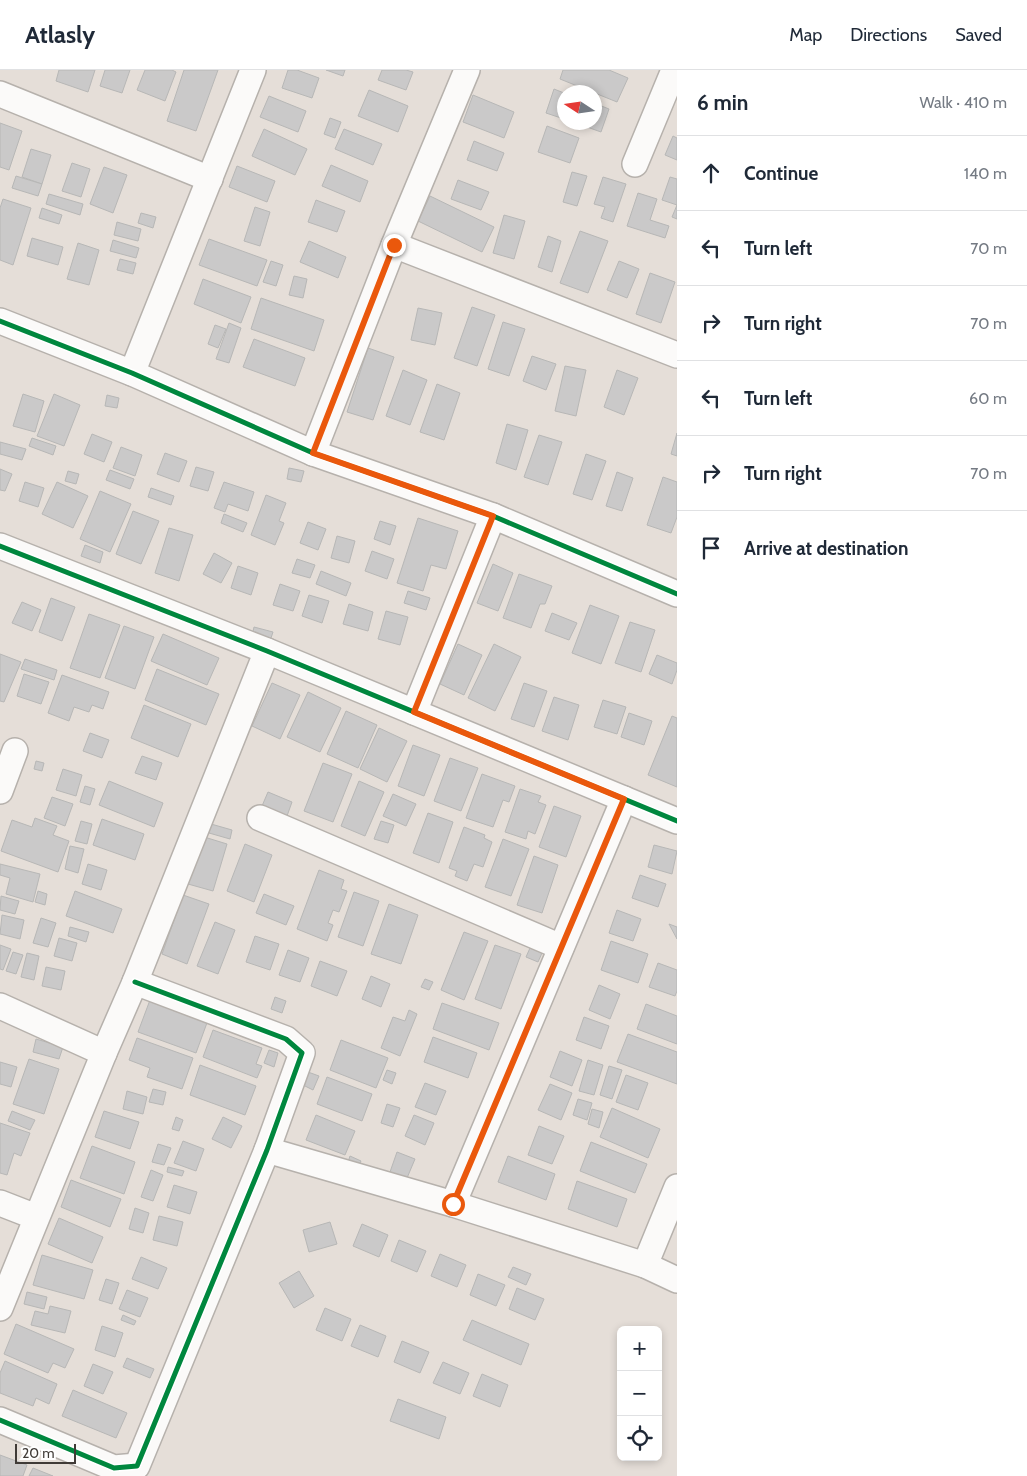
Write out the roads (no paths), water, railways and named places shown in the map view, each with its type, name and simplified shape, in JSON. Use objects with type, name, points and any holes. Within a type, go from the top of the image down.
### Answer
[{"type":"street","points":[[132,373],[253,70]]},
{"type":"street","points":[[313,453],[394,245],[467,70]]},
{"type":"street","points":[[635,164],[674,70]]},
{"type":"street","points":[[0,94],[210,180]]},
{"type":"street","points":[[394,245],[677,355]]},
{"type":"street","points":[[0,321],[132,373],[313,453],[493,516],[677,594]]},
{"type":"street","points":[[414,712],[493,516]]},
{"type":"street","points":[[0,546],[267,651],[677,821]]},
{"type":"street","points":[[0,1308],[135,982],[267,651]]},
{"type":"street","points":[[0,792],[16,751]]},
{"type":"street","points":[[453,1204],[624,799]]},
{"type":"street","points":[[260,818],[561,948]]},
{"type":"street","points":[[0,1420],[114,1468],[137,1466],[267,1150],[302,1053],[286,1039],[135,982]]},
{"type":"street","points":[[0,1006],[104,1053]]},
{"type":"street","points":[[267,1150],[453,1204],[644,1264],[677,1280]]},
{"type":"street","points":[[644,1264],[677,1187]]},
{"type":"street","points":[[0,1203],[36,1218]]}]
